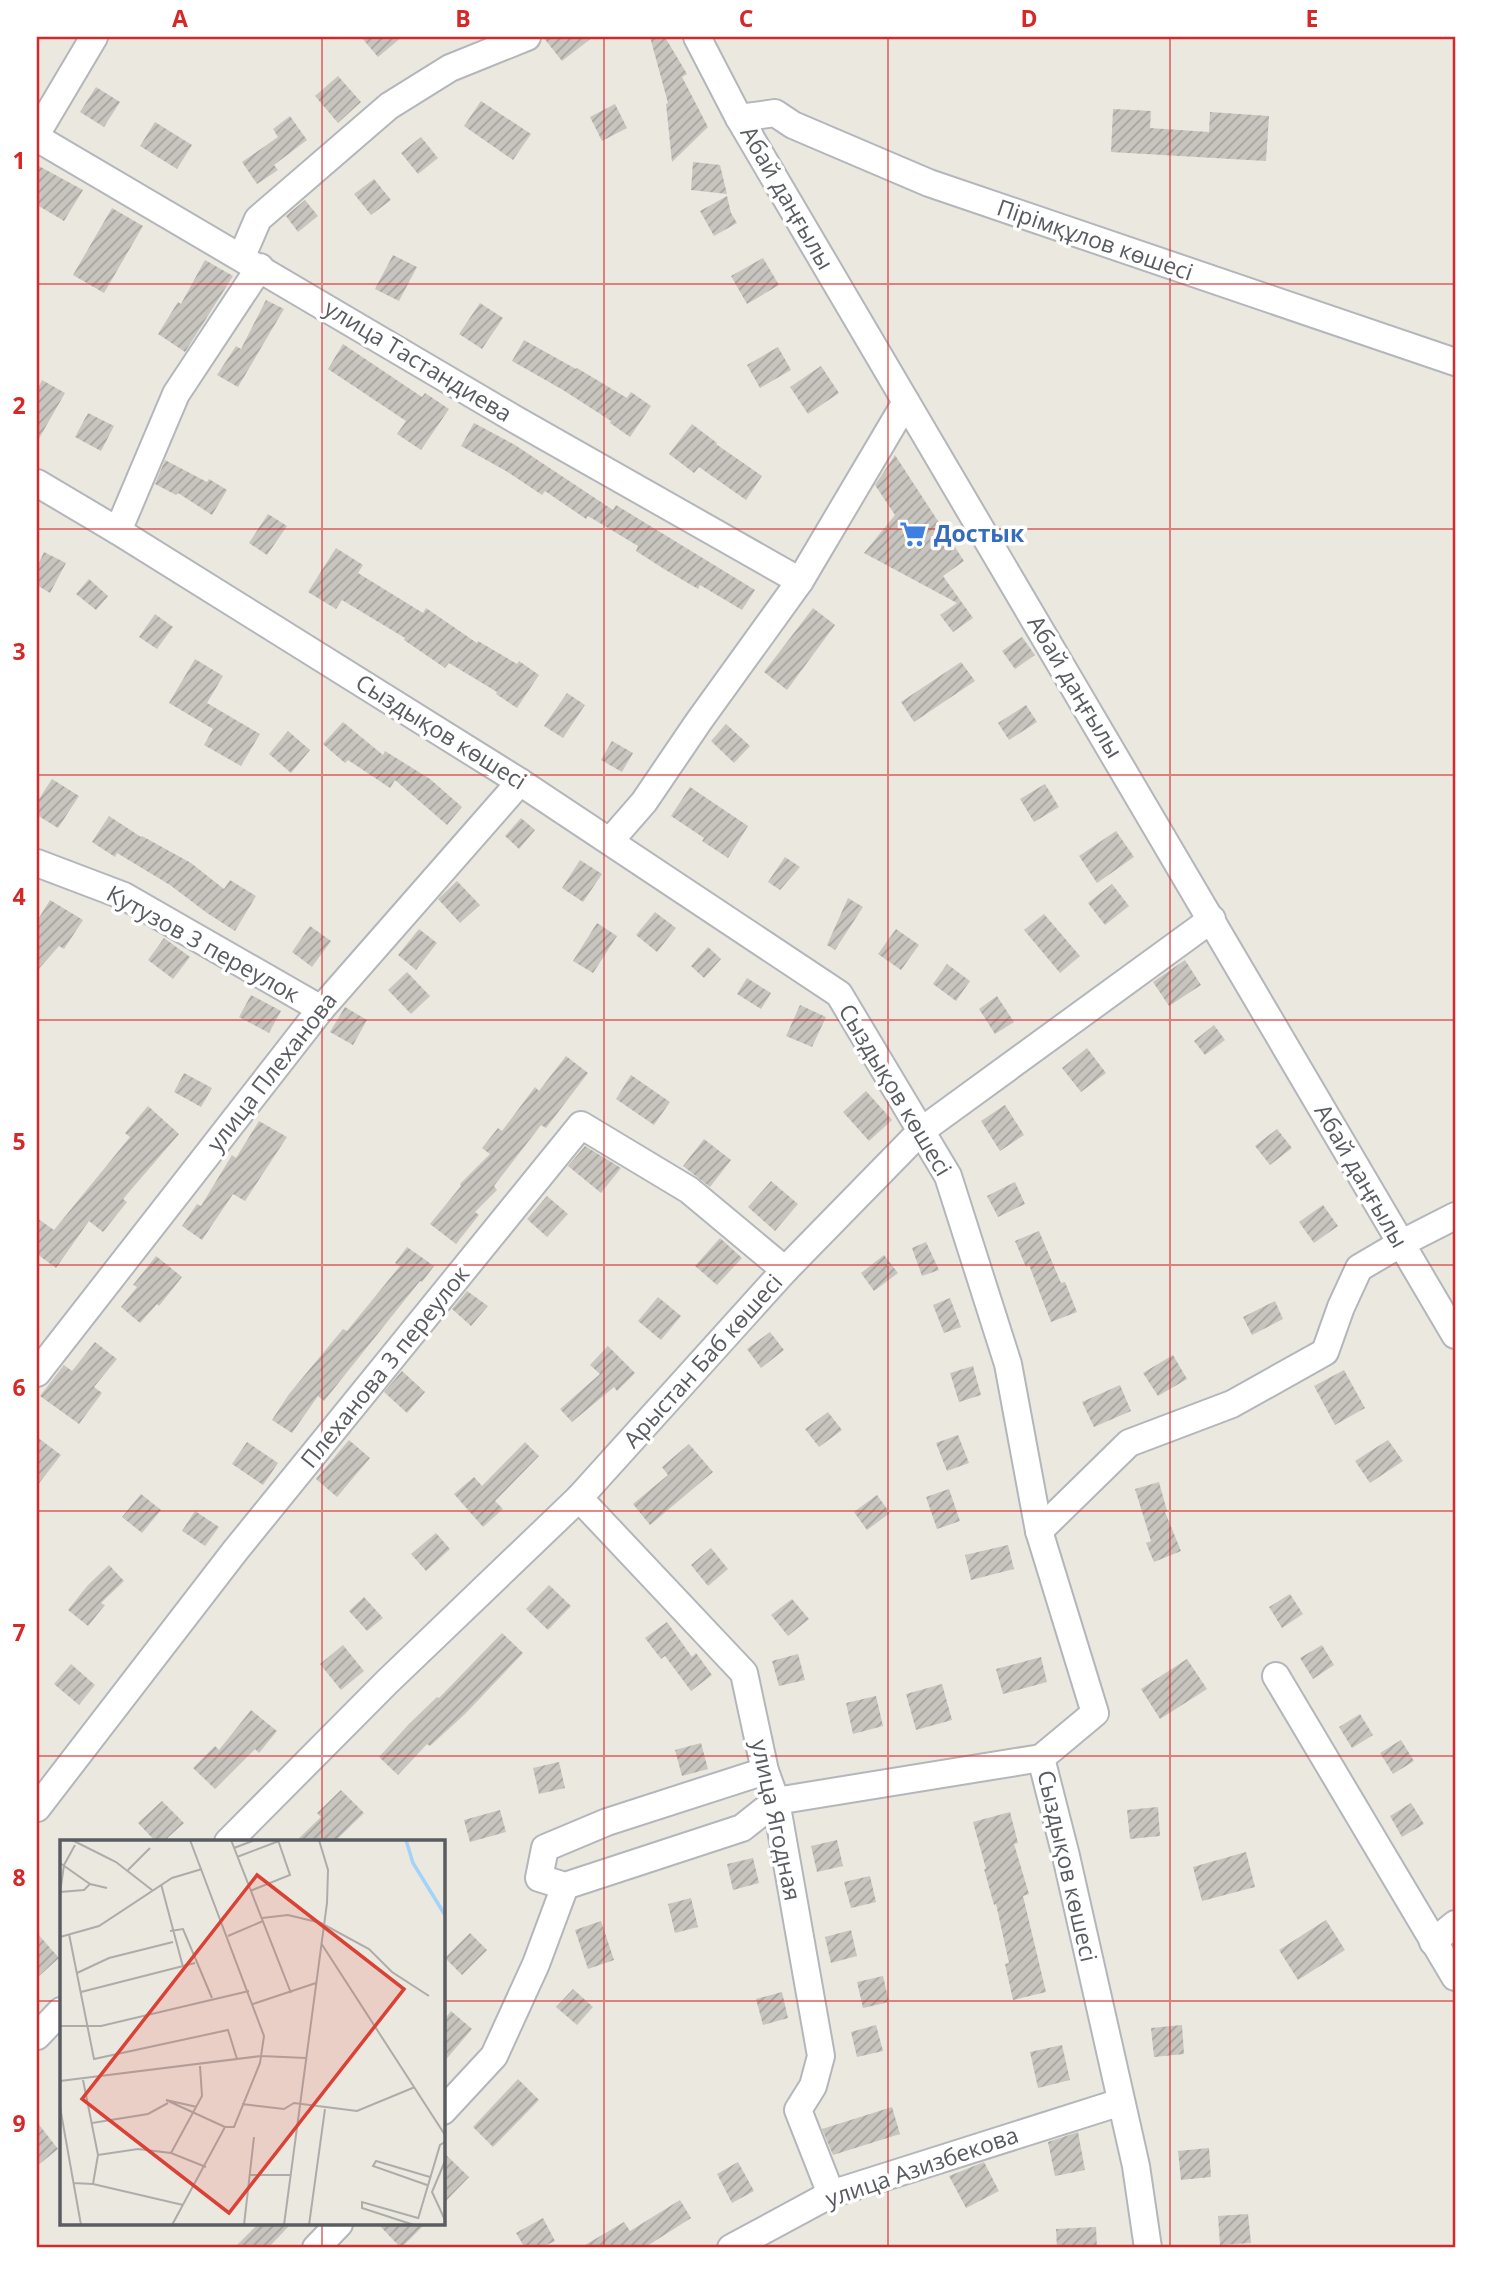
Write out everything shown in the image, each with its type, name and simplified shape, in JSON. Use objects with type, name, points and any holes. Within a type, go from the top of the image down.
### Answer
[{"type":"street","points":[[37,135],[94,37]]},
{"type":"street","points":[[118,531],[176,394],[251,262],[258,219],[389,106],[450,68],[527,37]]},
{"type":"street","name":"Абай даңғылы","points":[[696,37],[739,118],[1455,1335]]},
{"type":"street","name":"Пірімқұлов көшесі","points":[[739,118],[775,113],[793,125],[929,183],[1455,362]]},
{"type":"street","name":"улица Тастандиева","points":[[37,135],[518,421],[800,581]]},
{"type":"street","points":[[610,841],[644,802],[800,581],[906,402]]},
{"type":"street","name":"Сыздықов көшесі","points":[[37,483],[520,782],[839,994],[948,1176],[1008,1364],[1039,1531],[1095,1713],[1041,1758],[1066,1856],[1136,2166],[1148,2248]]},
{"type":"street","name":"улица Плеханова","points":[[37,1373],[321,1009],[520,782]]},
{"type":"street","name":"Кутузов 3 переулок","points":[[39,868],[124,896],[321,1009]]},
{"type":"street","name":"Арыстан Баб көшесі","points":[[231,1840],[387,1682],[579,1498],[785,1270],[921,1131],[1212,919]]},
{"type":"street","name":"Плеханова 3 переулок","points":[[37,1808],[230,1557],[581,1125],[689,1190],[785,1270]]},
{"type":"street","points":[[1039,1531],[1129,1443],[1232,1405],[1325,1352],[1341,1307],[1359,1269],[1455,1216]]},
{"type":"street","name":"улица Ягодная","points":[[579,1498],[744,1673],[765,1771],[776,1801],[821,2056],[814,2086],[798,2110],[831,2194]]},
{"type":"street","points":[[1276,1676],[1306,1722],[1455,1977]]},
{"type":"street","points":[[765,1771],[607,1822],[545,1848],[540,1878],[565,1886],[742,1828],[776,1801],[1041,1758]]},
{"type":"street","points":[[444,2110],[494,2056],[536,1964],[565,1886]]},
{"type":"street","points":[[1433,1941],[1455,1924]]},
{"type":"street","points":[[37,2036],[60,2012]]},
{"type":"street","name":"улица Азизбекова","points":[[731,2248],[831,2194],[1121,2102]]},
{"type":"street","points":[[316,2248],[337,2226]]},
{"type":"building","points":[[361,37],[402,37],[378,57]]},
{"type":"building","points":[[543,37],[593,37],[562,61]]},
{"type":"building","points":[[650,37],[665,37],[687,74],[682,77],[708,127],[672,162],[668,103]]},
{"type":"building","points":[[338,76],[361,102],[338,123],[315,96]]},
{"type":"building","points":[[96,87],[120,102],[104,127],[80,112]]},
{"type":"building","points":[[481,101],[531,134],[513,160],[464,126]]},
{"type":"building","points":[[615,104],[627,128],[602,141],[590,117]]},
{"type":"building","points":[[1113,109],[1151,111],[1150,128],[1209,132],[1210,112],[1269,116],[1266,161],[1111,152]]},
{"type":"building","points":[[290,116],[307,140],[274,165],[278,170],[257,184],[242,162],[278,137],[273,129]]},
{"type":"building","points":[[155,122],[192,145],[177,169],[140,146]]},
{"type":"building","points":[[421,137],[438,158],[418,174],[401,153]]},
{"type":"building","points":[[693,162],[720,165],[727,194],[691,190]]},
{"type":"building","points":[[37,165],[83,190],[64,221],[37,205]]},
{"type":"building","points":[[374,179],[391,200],[371,215],[354,194]]},
{"type":"building","points":[[727,196],[731,213],[737,223],[714,236],[700,211]]},
{"type":"building","points":[[305,200],[318,216],[298,232],[286,216]]},
{"type":"building","points":[[112,208],[143,226],[104,293],[73,275]]},
{"type":"building","points":[[393,255],[417,267],[399,301],[375,289]]},
{"type":"building","points":[[763,258],[779,285],[747,304],[731,276]]},
{"type":"building","points":[[205,260],[233,276],[185,352],[158,334],[178,302],[181,304]]},
{"type":"building","points":[[266,300],[284,309],[238,387],[217,375],[236,346],[241,349]]},
{"type":"building","points":[[480,303],[503,318],[482,349],[459,334]]},
{"type":"building","points":[[524,340],[627,398],[631,392],[651,406],[630,437],[610,423],[611,421],[563,390],[512,361]]},
{"type":"building","points":[[343,344],[422,397],[425,393],[449,409],[421,450],[397,434],[406,421],[328,369]]},
{"type":"building","points":[[778,347],[791,370],[760,388],[747,365]]},
{"type":"building","points":[[821,366],[839,393],[808,414],[790,387]]},
{"type":"building","points":[[42,380],[65,393],[37,442],[37,390]]},
{"type":"building","points":[[88,413],[114,426],[101,451],[75,437]]},
{"type":"building","points":[[474,423],[515,445],[613,510],[616,505],[755,590],[742,610],[700,585],[698,589],[664,569],[636,551],[638,546],[588,516],[586,519],[545,491],[542,495],[461,446]]},
{"type":"building","points":[[692,424],[762,476],[746,500],[699,467],[694,473],[669,454]]},
{"type":"building","name":"Достык","points":[[895,455],[964,561],[943,576],[973,618],[953,632],[940,615],[957,603],[864,553],[895,515],[875,485]]},
{"type":"building","points":[[165,460],[227,490],[212,515],[178,493],[176,495],[155,484]]},
{"type":"building","points":[[268,514],[287,526],[267,555],[249,543]]},
{"type":"building","points":[[336,548],[363,565],[358,573],[423,613],[426,608],[477,643],[478,641],[517,664],[519,661],[539,675],[517,708],[496,694],[497,692],[449,663],[445,668],[404,640],[405,638],[342,600],[336,609],[308,592]]},
{"type":"building","points":[[44,552],[66,563],[50,593],[37,585],[37,567]]},
{"type":"building","points":[[89,579],[108,596],[96,610],[76,594]]},
{"type":"building","points":[[813,608],[835,625],[787,690],[764,672]]},
{"type":"building","points":[[155,614],[173,627],[157,649],[139,637]]},
{"type":"building","points":[[1022,637],[1035,655],[1015,669],[1002,651]]},
{"type":"building","points":[[195,659],[223,676],[207,703],[260,734],[241,766],[204,745],[213,729],[169,703]]},
{"type":"building","points":[[961,662],[975,681],[914,722],[901,702]]},
{"type":"building","points":[[567,693],[585,705],[563,738],[544,726]]},
{"type":"building","points":[[1026,705],[1037,722],[1009,740],[998,723]]},
{"type":"building","points":[[343,722],[383,755],[385,751],[430,779],[462,807],[447,825],[395,780],[390,788],[348,760],[345,763],[323,744]]},
{"type":"building","points":[[726,724],[750,746],[734,763],[711,741]]},
{"type":"building","points":[[288,731],[310,750],[291,773],[269,754]]},
{"type":"building","points":[[612,741],[633,753],[622,772],[601,760]]},
{"type":"building","points":[[52,779],[79,796],[58,828],[37,815],[37,802]]},
{"type":"building","points":[[1045,784],[1059,807],[1034,822],[1020,799]]},
{"type":"building","points":[[690,787],[748,826],[728,858],[671,816]]},
{"type":"building","points":[[109,816],[141,837],[191,863],[224,889],[230,880],[256,896],[235,931],[170,885],[117,853],[115,857],[92,842]]},
{"type":"building","points":[[521,818],[535,830],[519,849],[505,836]]},
{"type":"building","points":[[1116,831],[1134,857],[1097,883],[1079,856]]},
{"type":"building","points":[[785,857],[800,867],[780,890],[768,882]]},
{"type":"building","points":[[580,860],[602,874],[583,902],[562,888]]},
{"type":"building","points":[[457,881],[480,905],[460,923],[438,899]]},
{"type":"building","points":[[1112,884],[1129,906],[1105,925],[1088,903]]},
{"type":"building","points":[[848,898],[863,907],[835,950],[827,945]]},
{"type":"building","points":[[50,900],[83,920],[64,949],[59,946],[37,971],[37,921]]},
{"type":"building","points":[[655,912],[676,928],[657,952],[636,935]]},
{"type":"building","points":[[1044,914],[1080,956],[1060,973],[1024,930]]},
{"type":"building","points":[[597,923],[617,936],[593,973],[573,961]]},
{"type":"building","points":[[310,926],[331,941],[312,967],[292,952]]},
{"type":"building","points":[[419,929],[437,943],[416,970],[398,955]]},
{"type":"building","points":[[896,929],[919,945],[901,970],[878,954]]},
{"type":"building","points":[[164,938],[190,957],[173,979],[148,960]]},
{"type":"building","points":[[708,947],[721,959],[704,978],[691,966]]},
{"type":"building","points":[[1185,960],[1201,985],[1169,1006],[1153,982]]},
{"type":"building","points":[[947,964],[970,981],[956,1001],[933,984]]},
{"type":"building","points":[[407,972],[430,996],[411,1014],[388,990]]},
{"type":"building","points":[[747,978],[771,993],[761,1009],[737,994]]},
{"type":"building","points":[[251,995],[281,1011],[269,1033],[239,1017]]},
{"type":"building","points":[[997,996],[1014,1022],[995,1034],[979,1009]]},
{"type":"building","points":[[800,1005],[826,1017],[812,1047],[786,1036]]},
{"type":"building","points":[[345,1007],[367,1020],[353,1045],[330,1032]]},
{"type":"building","points":[[1214,1025],[1225,1040],[1205,1055],[1194,1041]]},
{"type":"building","points":[[1087,1048],[1106,1073],[1081,1092],[1062,1068]]},
{"type":"building","points":[[566,1056],[588,1073],[546,1128],[541,1125],[494,1186],[497,1190],[475,1212],[479,1215],[456,1244],[430,1224],[460,1184],[490,1154],[482,1148],[498,1128],[502,1131],[535,1087],[539,1091]]},
{"type":"building","points":[[184,1073],[212,1088],[201,1107],[174,1092]]},
{"type":"building","points":[[631,1075],[670,1102],[654,1125],[616,1099]]},
{"type":"building","points":[[866,1091],[892,1120],[869,1141],[843,1112]]},
{"type":"building","points":[[1005,1105],[1024,1135],[1000,1151],[981,1121]]},
{"type":"building","points":[[148,1106],[179,1134],[123,1199],[127,1202],[103,1232],[89,1221],[56,1268],[37,1254],[37,1218],[54,1230],[130,1137],[125,1133]]},
{"type":"building","points":[[259,1121],[287,1137],[245,1201],[233,1194],[202,1240],[182,1226],[197,1204],[201,1206],[232,1155],[236,1158]]},
{"type":"building","points":[[1277,1129],[1292,1148],[1270,1165],[1255,1146]]},
{"type":"building","points":[[704,1139],[731,1160],[710,1187],[683,1166]]},
{"type":"building","points":[[585,1146],[621,1168],[601,1193],[568,1166]]},
{"type":"building","points":[[771,1181],[798,1204],[775,1231],[748,1207]]},
{"type":"building","points":[[1015,1182],[1025,1204],[998,1217],[987,1196]]},
{"type":"building","points":[[547,1196],[568,1214],[547,1237],[527,1219]]},
{"type":"building","points":[[1323,1205],[1338,1226],[1314,1243],[1299,1222]]},
{"type":"building","points":[[1039,1231],[1061,1283],[1065,1282],[1077,1312],[1051,1322],[1029,1265],[1026,1267],[1015,1241]]},
{"type":"building","points":[[720,1238],[742,1258],[717,1285],[695,1266]]},
{"type":"building","points":[[926,1242],[939,1270],[922,1276],[912,1248]]},
{"type":"building","points":[[407,1247],[434,1266],[422,1282],[420,1281],[324,1401],[318,1396],[292,1433],[272,1420],[289,1394],[343,1329],[347,1331],[400,1266],[395,1263]]},
{"type":"building","points":[[884,1255],[898,1273],[874,1291],[861,1273]]},
{"type":"building","points":[[156,1256],[182,1277],[159,1306],[157,1304],[140,1323],[121,1307],[137,1287],[133,1285]]},
{"type":"building","points":[[467,1291],[488,1306],[471,1326],[452,1309]]},
{"type":"building","points":[[658,1297],[681,1316],[661,1340],[638,1321]]},
{"type":"building","points":[[950,1298],[961,1327],[944,1333],[933,1305]]},
{"type":"building","points":[[1275,1301],[1283,1319],[1252,1335],[1243,1317]]},
{"type":"building","points":[[770,1332],[784,1350],[761,1368],[747,1349]]},
{"type":"building","points":[[95,1342],[117,1359],[94,1387],[102,1393],[79,1424],[40,1396],[64,1365],[72,1371]]},
{"type":"building","points":[[608,1346],[635,1373],[617,1391],[614,1387],[572,1422],[560,1409],[600,1374],[590,1365]]},
{"type":"building","points":[[1173,1355],[1187,1379],[1158,1396],[1143,1373]]},
{"type":"building","points":[[973,1366],[981,1395],[959,1402],[950,1373]]},
{"type":"building","points":[[1344,1370],[1365,1408],[1335,1425],[1314,1386]]},
{"type":"building","points":[[402,1371],[425,1392],[407,1413],[384,1392]]},
{"type":"building","points":[[1120,1385],[1131,1411],[1094,1427],[1082,1402]]},
{"type":"building","points":[[828,1412],[842,1430],[819,1447],[805,1429]]},
{"type":"building","points":[[958,1435],[969,1463],[947,1471],[936,1443]]},
{"type":"building","points":[[37,1437],[61,1455],[37,1486]]},
{"type":"building","points":[[349,1440],[370,1458],[337,1497],[316,1479]]},
{"type":"building","points":[[1388,1440],[1403,1461],[1370,1483],[1355,1461]]},
{"type":"building","points":[[247,1442],[278,1463],[263,1485],[232,1464]]},
{"type":"building","points":[[525,1442],[539,1456],[495,1501],[503,1509],[483,1527],[454,1494],[474,1477],[482,1486]]},
{"type":"building","points":[[689,1444],[713,1472],[650,1525],[633,1504],[668,1475],[662,1467]]},
{"type":"building","points":[[1159,1482],[1167,1511],[1165,1512],[1181,1551],[1154,1562],[1146,1543],[1151,1541],[1135,1489]]},
{"type":"building","points":[[949,1489],[960,1521],[937,1529],[926,1497]]},
{"type":"building","points":[[141,1494],[161,1510],[142,1533],[122,1517]]},
{"type":"building","points":[[877,1495],[890,1513],[867,1530],[854,1512]]},
{"type":"building","points":[[195,1511],[219,1527],[205,1546],[182,1531]]},
{"type":"building","points":[[436,1533],[450,1549],[426,1571],[411,1554]]},
{"type":"building","points":[[1008,1545],[1014,1569],[971,1580],[965,1555]]},
{"type":"building","points":[[711,1548],[728,1569],[708,1586],[691,1565]]},
{"type":"building","points":[[109,1565],[124,1581],[101,1603],[105,1605],[88,1626],[68,1610]]},
{"type":"building","points":[[549,1585],[571,1606],[548,1630],[526,1609]]},
{"type":"building","points":[[1290,1594],[1303,1614],[1282,1628],[1269,1607]]},
{"type":"building","points":[[364,1597],[383,1618],[367,1631],[349,1611]]},
{"type":"building","points":[[792,1599],[809,1619],[788,1636],[771,1615]]},
{"type":"building","points":[[667,1622],[692,1657],[696,1653],[712,1675],[691,1691],[665,1656],[661,1659],[645,1638]]},
{"type":"building","points":[[502,1633],[523,1653],[465,1714],[430,1746],[427,1744],[398,1775],[379,1757]]},
{"type":"building","points":[[343,1645],[364,1671],[341,1690],[320,1664]]},
{"type":"building","points":[[1322,1645],[1334,1665],[1313,1679],[1300,1658]]},
{"type":"building","points":[[798,1654],[805,1680],[779,1686],[772,1661]]},
{"type":"building","points":[[1041,1657],[1047,1682],[1003,1694],[996,1669]]},
{"type":"building","points":[[1187,1659],[1207,1689],[1160,1719],[1141,1689]]},
{"type":"building","points":[[71,1664],[95,1685],[79,1705],[54,1684]]},
{"type":"building","points":[[942,1684],[952,1720],[916,1730],[906,1694]]},
{"type":"building","points":[[876,1696],[883,1726],[853,1734],[846,1703]]},
{"type":"building","points":[[251,1710],[277,1731],[259,1753],[255,1749],[215,1789],[193,1768],[215,1746],[219,1750]]},
{"type":"building","points":[[1360,1714],[1373,1735],[1352,1748],[1339,1727]]},
{"type":"building","points":[[1401,1740],[1414,1761],[1393,1774],[1380,1753]]},
{"type":"building","points":[[701,1743],[708,1769],[682,1776],[675,1750]]},
{"type":"building","points":[[559,1762],[565,1788],[539,1794],[533,1768]]},
{"type":"building","points":[[341,1790],[364,1813],[336,1840],[297,1840],[321,1817],[317,1813]]},
{"type":"building","points":[[162,1801],[184,1823],[165,1840],[154,1840],[138,1823]]},
{"type":"building","points":[[1411,1803],[1424,1824],[1402,1837],[1390,1816]]},
{"type":"building","points":[[1158,1807],[1160,1836],[1130,1839],[1127,1810]]},
{"type":"building","points":[[500,1810],[506,1832],[470,1842],[464,1820]]},
{"type":"building","points":[[1010,1812],[1018,1843],[1014,1844],[1029,1894],[1023,1896],[1046,1992],[1013,2000],[1005,1964],[1009,1963],[996,1904],[994,1905],[973,1822]]},
{"type":"building","points":[[837,1840],[843,1866],[817,1872],[811,1846]]},
{"type":"building","points":[[1246,1852],[1255,1887],[1202,1901],[1193,1867]]},
{"type":"building","points":[[753,1858],[759,1883],[733,1890],[727,1864]]},
{"type":"building","points":[[870,1876],[876,1902],[851,1908],[844,1882]]},
{"type":"building","points":[[691,1898],[698,1927],[675,1933],[668,1904]]},
{"type":"building","points":[[1326,1920],[1345,1950],[1298,1980],[1279,1950]]},
{"type":"building","points":[[601,1921],[614,1960],[588,1969],[575,1930]]},
{"type":"building","points":[[851,1930],[857,1956],[831,1963],[825,1937]]},
{"type":"building","points":[[37,1933],[59,1958],[37,1978]]},
{"type":"building","points":[[470,1933],[487,1950],[462,1975],[445,1958]]},
{"type":"building","points":[[883,1976],[889,2002],[863,2008],[857,1982]]},
{"type":"building","points":[[573,1989],[593,2007],[577,2025],[556,2007]]},
{"type":"building","points":[[782,1992],[788,2018],[763,2025],[756,1999]]},
{"type":"building","points":[[451,2011],[472,2029],[444,2062],[444,2020]]},
{"type":"building","points":[[876,2025],[883,2051],[857,2057],[851,2032]]},
{"type":"building","points":[[1182,2025],[1184,2054],[1154,2057],[1151,2028]]},
{"type":"building","points":[[1062,2045],[1070,2080],[1038,2088],[1030,2052]]},
{"type":"building","points":[[518,2079],[539,2100],[493,2147],[473,2127]]},
{"type":"building","points":[[892,2107],[900,2134],[833,2155],[822,2129]]},
{"type":"building","points":[[37,2122],[58,2149],[37,2166]]},
{"type":"building","points":[[1078,2132],[1085,2170],[1055,2176],[1048,2142]]},
{"type":"building","points":[[1209,2148],[1211,2177],[1181,2180],[1178,2151]]},
{"type":"building","points":[[444,2153],[469,2177],[444,2203]]},
{"type":"building","points":[[738,2162],[754,2191],[732,2203],[717,2174]]},
{"type":"building","points":[[984,2162],[999,2191],[966,2208],[949,2176]]},
{"type":"building","points":[[680,2200],[691,2218],[644,2248],[580,2248],[624,2222],[630,2231]]},
{"type":"building","points":[[1248,2214],[1251,2243],[1220,2245],[1218,2216]]},
{"type":"building","points":[[543,2218],[555,2241],[540,2248],[525,2248],[516,2233]]},
{"type":"building","points":[[256,2226],[289,2226],[268,2248],[234,2248]]},
{"type":"building","points":[[380,2226],[423,2226],[401,2248]]},
{"type":"building","points":[[1096,2227],[1097,2248],[1057,2248],[1056,2229]]},
{"type":"place","name":"Достык","points":[[913,534]]}]
